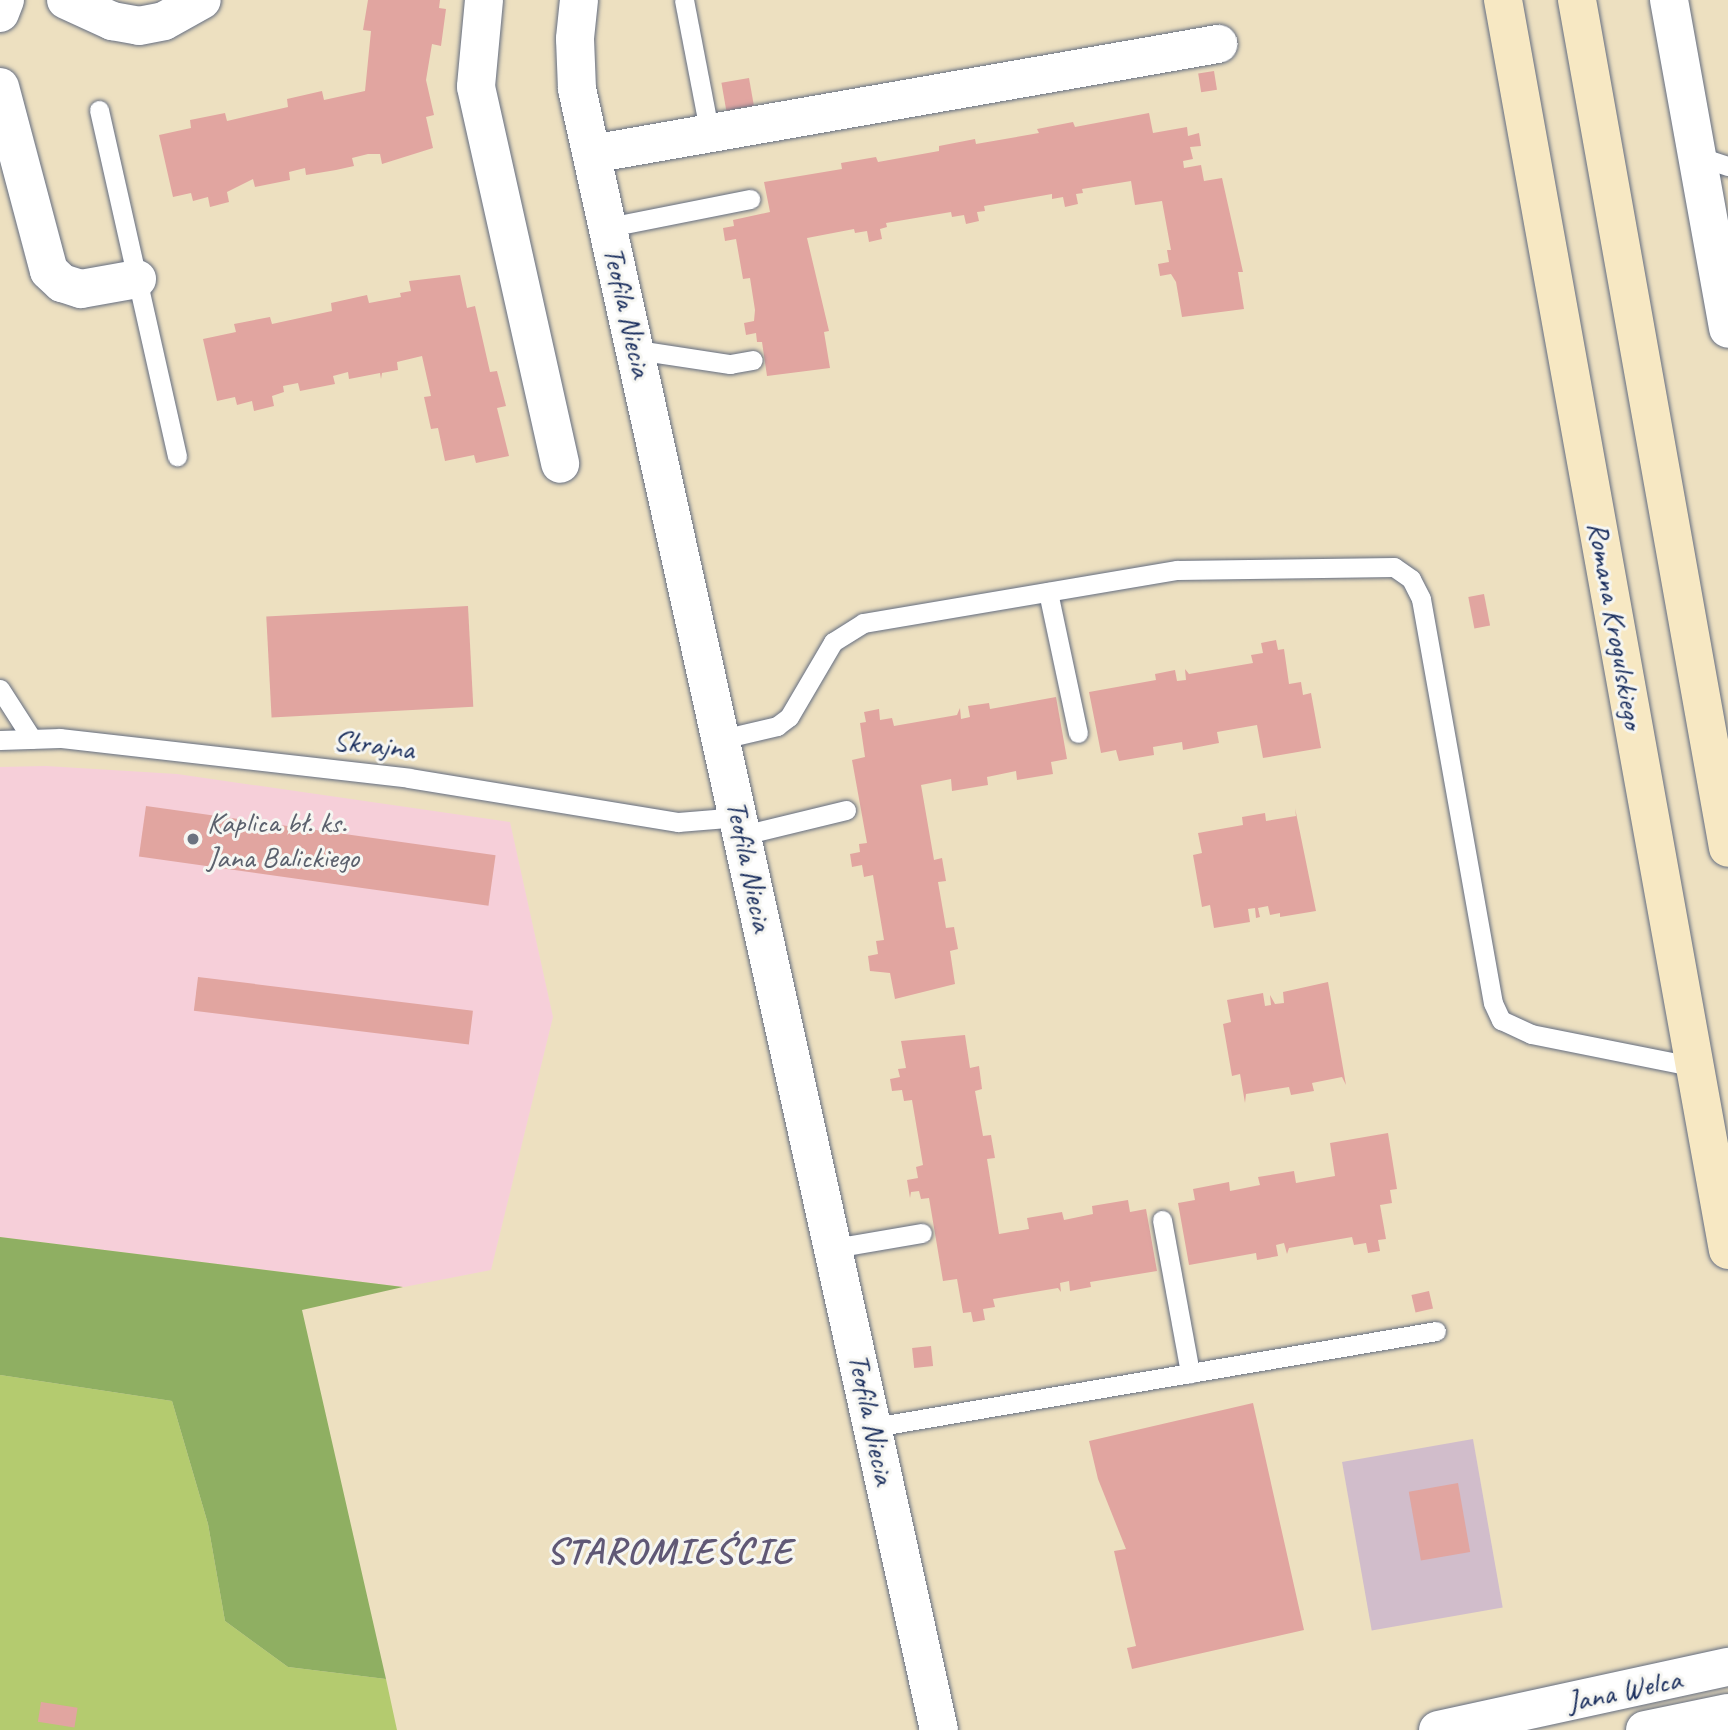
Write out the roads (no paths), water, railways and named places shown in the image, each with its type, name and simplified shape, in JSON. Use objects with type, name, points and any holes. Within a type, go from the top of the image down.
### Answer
[{"type":"main road","name":"Romana Krogulskiego","points":[[1503,0],[1728,1250]]},
{"type":"main road","points":[[1577,0],[1728,848]]},
{"type":"street","points":[[0,13],[5,0]]},
{"type":"street","points":[[66,0],[112,21],[139,26],[164,20],[202,0]]},
{"type":"street","points":[[484,0],[476,88],[560,464]]},
{"type":"street","name":"Teofila Niecia","points":[[579,0],[575,39],[577,89],[637,350],[939,1730]]},
{"type":"street","points":[[1669,0],[1712,161],[1728,329]]},
{"type":"street","points":[[592,154],[1218,44]]},
{"type":"street","points":[[0,87],[48,271],[62,284],[81,289],[137,279]]},
{"type":"street","name":"Jana Welca","points":[[1637,1714],[1728,1667]]},
{"type":"street","name":"Jana Welca","points":[[1438,1730],[1637,1714],[1728,1713]]},
{"type":"lane","points":[[684,0],[710,135]]},
{"type":"lane","points":[[99,110],[177,456]]},
{"type":"lane","points":[[609,227],[750,199]]},
{"type":"lane","points":[[637,350],[730,364],[754,360]]},
{"type":"lane","points":[[722,739],[777,726],[789,717],[833,642],[846,630],[863,623],[1177,570],[1394,566],[1411,579],[1421,599],[1493,1003],[1501,1020],[1531,1034],[1696,1067]]},
{"type":"lane","points":[[1048,592],[1079,733]]},
{"type":"lane","points":[[0,689],[32,739]]},
{"type":"lane","name":"Skrajna","points":[[0,740],[60,738],[409,778],[678,822],[741,826],[846,810]]},
{"type":"lane","points":[[1162,1220],[1190,1373]]},
{"type":"lane","points":[[834,1248],[922,1233]]},
{"type":"lane","points":[[874,1427],[1436,1331]]},
{"type":"place","name":"Kaplica bł. ks. Jana Balickiego","points":[[193,839]]},
{"type":"district","name":"STAROMIEŚCIE","points":[[670,1551]]}]
